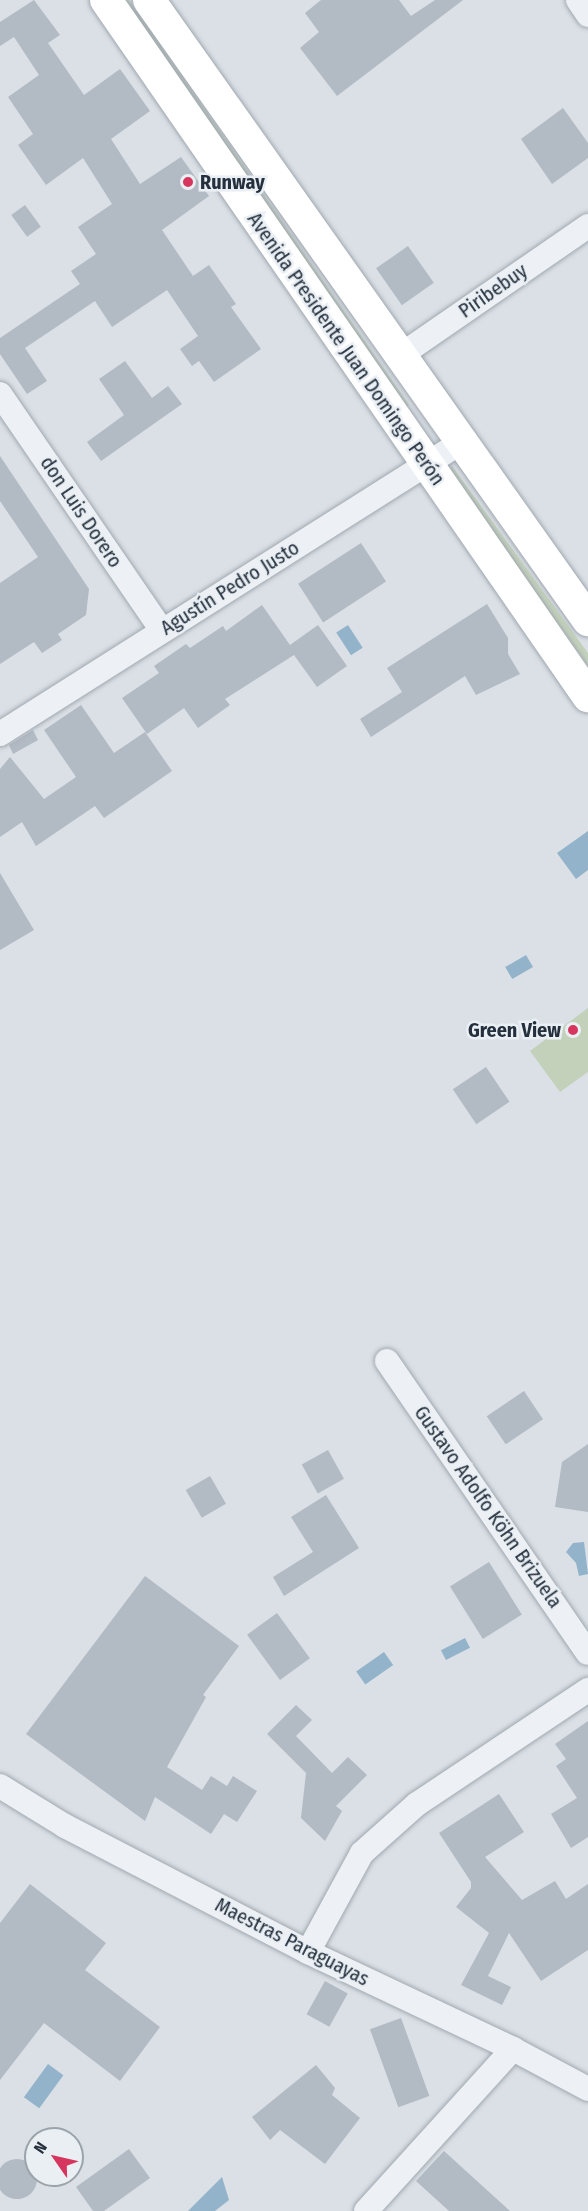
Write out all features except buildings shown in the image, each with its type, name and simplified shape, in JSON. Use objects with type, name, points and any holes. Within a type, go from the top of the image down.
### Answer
[{"type":"main road","name":"Avenida Presidente Juan Domingo Perón","points":[[106,0],[426,466],[588,696]]},
{"type":"main road","name":"Avenida Presidente Juan Domingo Perón","points":[[149,0],[398,357],[588,620]]},
{"type":"street","points":[[578,0],[588,15]]},
{"type":"street","name":"Piribebuy","points":[[398,357],[588,226]]},
{"type":"street","name":"don Luis Dorero","points":[[0,394],[162,631]]},
{"type":"street","name":"Agustín Pedro Justo","points":[[0,734],[460,443]]},
{"type":"street","name":"Gustavo Adolfo Köhn Brizuela","points":[[387,1361],[588,1653]]},
{"type":"street","points":[[308,1952],[362,1853],[417,1804],[588,1690]]},
{"type":"street","name":"Maestras Paraguayas","points":[[0,1786],[65,1826],[308,1952],[513,2049],[588,2089]]},
{"type":"street","points":[[366,2211],[513,2049]]},
{"type":"green space","points":[[119,0],[129,0],[409,405],[407,408]]},
{"type":"green space","points":[[452,466],[588,653],[588,666],[450,471]]},
{"type":"green space","name":"Green View","points":[[588,1008],[588,1072],[560,1092],[530,1051]]},
{"type":"water","points":[[348,625],[363,648],[351,655],[336,633]]},
{"type":"water","points":[[588,831],[588,870],[576,879],[557,853]]},
{"type":"water","points":[[526,955],[533,967],[512,979],[505,967]]},
{"type":"water","points":[[584,1542],[588,1574],[579,1576],[576,1563],[566,1552],[573,1543]]},
{"type":"water","points":[[465,1638],[470,1648],[446,1660],[441,1650]]},
{"type":"water","points":[[384,1652],[393,1665],[365,1685],[356,1672]]},
{"type":"water","points":[[48,2064],[63,2075],[39,2108],[24,2097]]},
{"type":"water","points":[[222,2177],[229,2200],[215,2211],[188,2211]]},
{"type":"place","name":"Runway","points":[[188,182]]},
{"type":"place","name":"Green View","points":[[573,1030]]}]
